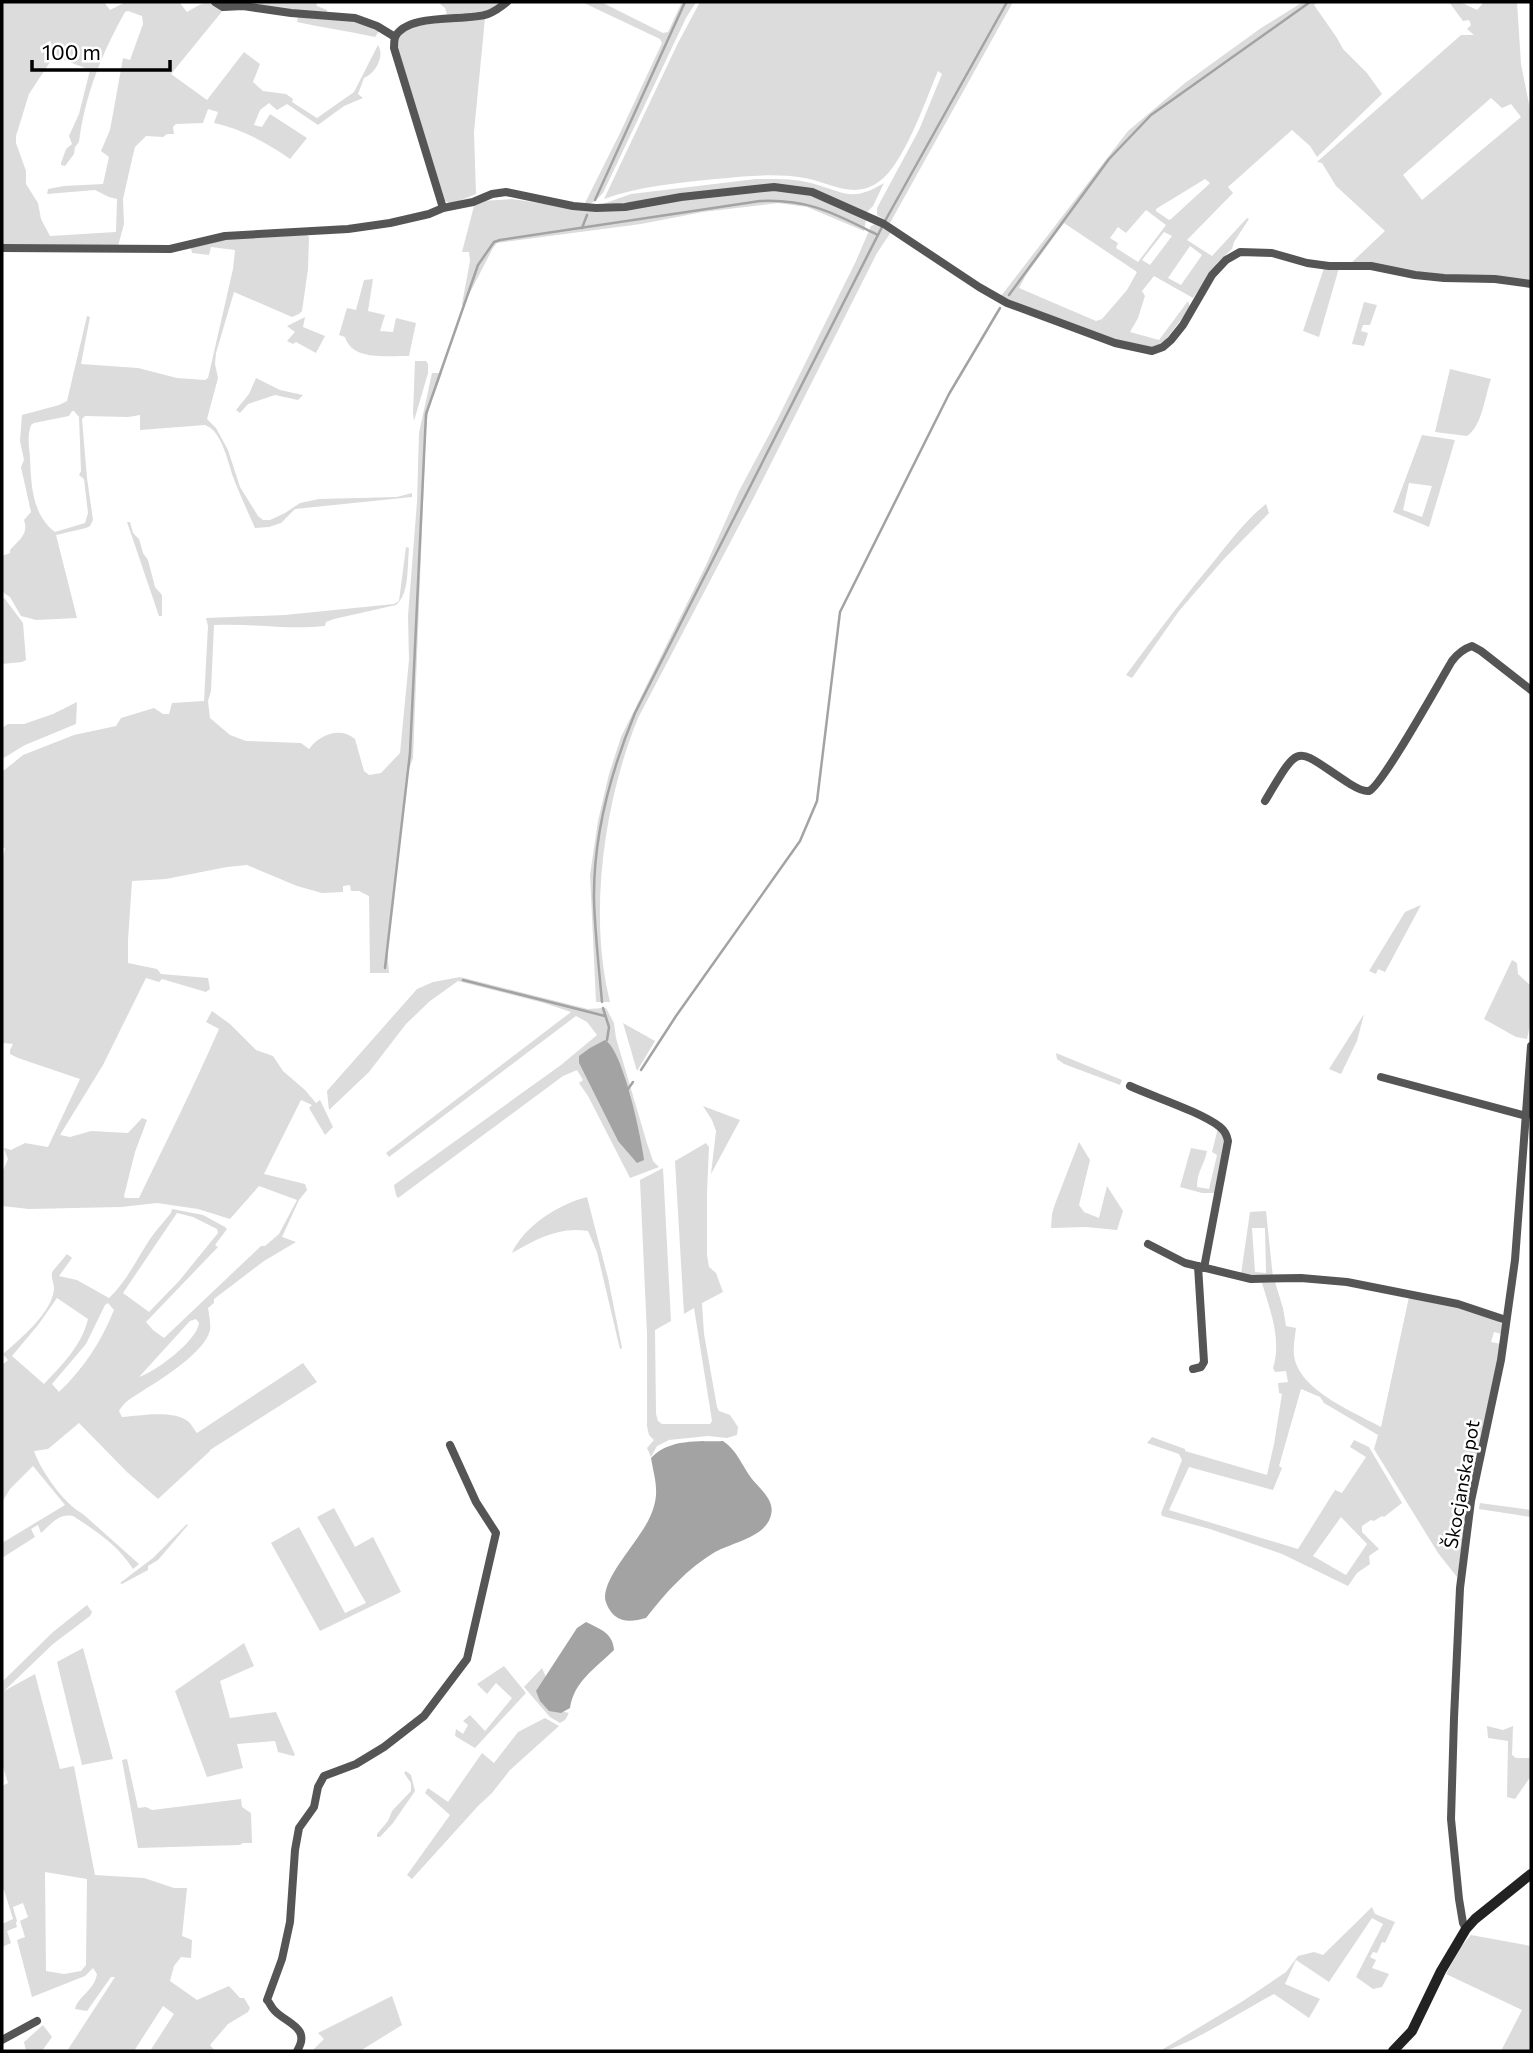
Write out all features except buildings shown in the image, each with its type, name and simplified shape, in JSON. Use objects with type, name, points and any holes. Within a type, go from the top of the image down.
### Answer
[{"type":"street","points":[[215,2],[223,7],[243,6],[355,18],[396,37]]},
{"type":"street","points":[[443,208],[394,48],[396,37],[405,28],[418,23],[487,15],[507,2]]},
{"type":"street","points":[[2,248],[170,249],[225,236],[348,229],[390,223],[506,192],[596,208],[625,207],[681,197],[774,187],[812,192],[884,224],[1007,303],[1115,343],[1152,352],[1171,340],[1183,325],[1212,275],[1226,260],[1240,252],[1272,253],[1329,266],[1371,266],[1415,275],[1495,279],[1531,285]]},
{"type":"street","points":[[1265,801],[1293,757],[1304,754],[1356,788],[1366,792],[1372,790],[1452,661],[1465,648],[1472,646],[1481,651],[1531,690]]},
{"type":"street","name":"Škocjanska pot","points":[[1466,1928],[1459,1899],[1451,1819],[1459,1601],[1471,1501],[1501,1360],[1516,1260],[1531,1046]]},
{"type":"street","points":[[1381,1077],[1526,1116]]},
{"type":"street","points":[[1130,1086],[1219,1126],[1226,1133],[1228,1141],[1201,1267],[1204,1362],[1201,1367],[1193,1369]]},
{"type":"street","points":[[1148,1244],[1185,1263],[1251,1279],[1301,1278],[1347,1282],[1458,1304],[1506,1321]]},
{"type":"street","points":[[297,2051],[301,2038],[298,2028],[275,2012],[267,2000],[282,1959],[290,1922],[299,1828],[314,1807],[318,1787],[324,1776],[356,1763],[384,1747],[424,1716],[467,1659],[475,1630],[496,1533],[476,1502],[450,1445]]},
{"type":"street","points":[[1393,2051],[1412,2031],[1441,1970],[1466,1928],[1531,1874]]},
{"type":"street","points":[[2,2040],[37,2021]]},
{"type":"shaded area","points":[[2,2],[104,2],[110,10],[126,2],[179,2],[187,12],[205,3],[217,6],[224,9],[171,74],[207,100],[244,52],[260,64],[253,82],[263,91],[286,94],[293,99],[292,102],[317,118],[354,92],[378,45],[378,64],[364,78],[358,94],[363,98],[344,106],[318,125],[287,104],[277,110],[269,103],[260,110],[254,125],[262,127],[270,114],[307,138],[290,159],[254,137],[214,123],[218,112],[208,109],[203,123],[176,124],[173,127],[174,134],[163,137],[146,136],[135,147],[123,199],[124,224],[118,246],[2,246]],"holes":[[[125,12],[142,16],[143,24],[130,60],[123,58],[110,130],[101,151],[109,157],[103,184],[64,186],[48,189],[47,194],[95,190],[117,199],[116,232],[50,236],[41,219],[38,203],[26,184],[26,171],[16,143],[29,94],[54,56],[90,70],[79,114],[69,136],[72,144],[66,149],[61,163],[65,166],[79,142],[90,91],[117,27]]]},
{"type":"shaded area","points":[[218,2],[316,2],[317,6],[327,10],[327,14],[225,5]]},
{"type":"shaded area","points":[[503,2],[483,11],[447,15],[440,4]]},
{"type":"shaded area","points":[[582,2],[601,2],[663,33],[668,32],[682,2],[696,2],[603,193],[592,203],[584,205],[662,43],[660,39]]},
{"type":"shaded area","points":[[700,2],[1013,2],[890,223],[877,215],[877,208],[919,130],[942,74],[938,71],[905,148],[887,175],[868,188],[850,190],[805,178],[760,176],[659,186],[604,199]]},
{"type":"shaded area","points":[[1303,2],[1318,2],[1314,5],[1343,49],[1367,73],[1382,94],[1317,157],[1310,146],[1292,130],[1228,187],[1233,193],[1187,240],[1212,256],[1247,218],[1249,219],[1232,249],[1218,262],[1193,298],[1154,276],[1142,291],[1145,296],[1130,332],[1159,340],[1188,301],[1190,308],[1163,343],[1154,347],[1130,345],[1001,296],[1128,131],[1185,83],[1261,28]],"holes":[[[1205,179],[1210,183],[1169,220],[1156,209]],[[1146,210],[1166,225],[1138,262],[1116,248],[1118,243],[1110,238],[1118,227],[1126,233]],[[1064,223],[1137,272],[1127,290],[1102,319],[1096,321],[1019,288]],[[1164,232],[1172,236],[1150,265],[1142,260]],[[1190,246],[1202,255],[1181,285],[1168,278]]]},
{"type":"shaded area","points":[[1449,2],[1460,2],[1477,10],[1484,2],[1517,2],[1521,64],[1531,114],[1531,281],[1451,277],[1350,264],[1385,231],[1336,186],[1322,163],[1317,162],[1461,35],[1474,35],[1467,29],[1471,25],[1469,20],[1463,21]],"holes":[[[1491,98],[1502,108],[1511,104],[1521,117],[1422,200],[1403,175]]]},
{"type":"shaded area","points":[[298,16],[361,22],[379,31],[375,37],[297,22]]},
{"type":"shaded area","points":[[485,18],[474,132],[476,194],[452,204],[445,201],[396,46],[401,34],[412,28],[431,23]]},
{"type":"shaded area","points":[[756,179],[797,180],[848,194],[863,193],[884,183],[873,206],[866,213],[776,184],[597,206],[631,194]]},
{"type":"shaded area","points":[[774,190],[810,194],[861,216],[866,220],[864,231],[807,207],[778,203],[497,243],[463,306],[462,304],[470,261],[469,252],[462,252],[474,206],[481,201],[512,199],[585,210]]},
{"type":"shaded area","points":[[877,223],[891,232],[877,253],[753,499],[638,718],[626,751],[608,822],[600,896],[603,968],[610,1002],[596,1002],[590,875],[598,821],[621,737],[706,565],[739,491],[777,420],[871,226]]},
{"type":"shaded area","points":[[309,237],[302,311],[292,317],[234,292],[216,353],[218,378],[207,419],[216,428],[228,450],[240,487],[258,516],[263,520],[270,520],[300,503],[319,499],[397,497],[412,493],[412,497],[295,509],[281,523],[255,528],[221,441],[211,428],[205,425],[140,430],[140,415],[85,416],[82,419],[93,520],[86,528],[56,535],[77,618],[36,620],[21,616],[2,589],[2,556],[10,553],[22,537],[24,520],[31,512],[21,467],[24,460],[20,441],[22,415],[67,401],[87,316],[90,317],[81,364],[138,368],[177,378],[208,378],[235,250],[211,247],[209,255],[192,253],[191,248],[228,239]],"holes":[[[74,411],[79,417],[79,475],[84,479],[88,513],[85,523],[55,532],[42,517],[34,498],[29,433],[34,423],[69,416]]]},
{"type":"shaded area","points":[[1324,268],[1339,268],[1319,337],[1303,331]]},
{"type":"shaded area","points":[[373,279],[368,311],[385,315],[380,331],[393,332],[396,318],[416,323],[409,356],[363,354],[349,345],[345,337],[339,335],[347,308],[356,310],[364,280]]},
{"type":"shaded area","points":[[1364,302],[1377,305],[1370,325],[1363,325],[1361,331],[1368,333],[1364,346],[1352,344]]},
{"type":"shaded area","points":[[305,317],[303,327],[325,336],[316,353],[296,342],[293,344],[287,341],[295,332],[287,326]]},
{"type":"shaded area","points":[[415,361],[426,361],[428,373],[414,421],[413,413]]},
{"type":"shaded area","points":[[1450,369],[1491,379],[1480,418],[1467,436],[1435,432]]},
{"type":"shaded area","points":[[432,373],[442,373],[429,408],[426,427],[413,758],[408,772],[387,946],[389,973],[370,973],[369,896],[359,891],[351,891],[350,885],[343,886],[343,892],[322,893],[297,886],[247,865],[166,879],[132,881],[128,963],[157,969],[161,974],[208,978],[210,989],[206,992],[162,979],[159,982],[146,978],[103,1065],[60,1135],[70,1137],[91,1131],[128,1133],[142,1118],[147,1120],[135,1152],[124,1196],[139,1198],[219,1029],[206,1022],[212,1011],[230,1024],[256,1050],[273,1056],[283,1071],[316,1103],[320,1100],[333,1127],[325,1135],[309,1108],[312,1105],[301,1100],[264,1174],[305,1184],[307,1190],[299,1200],[282,1237],[296,1242],[264,1261],[214,1299],[214,1303],[208,1308],[210,1330],[200,1347],[172,1372],[127,1402],[119,1411],[122,1417],[155,1414],[180,1417],[197,1433],[303,1363],[317,1382],[210,1450],[158,1499],[79,1423],[48,1449],[34,1451],[37,1459],[68,1503],[139,1564],[133,1569],[106,1539],[73,1516],[55,1520],[41,1533],[38,1525],[31,1529],[35,1537],[2,1558],[2,1543],[65,1505],[33,1466],[10,1489],[2,1502],[2,1365],[8,1360],[3,1354],[34,1325],[48,1307],[54,1289],[52,1272],[67,1254],[72,1258],[59,1276],[77,1280],[109,1298],[172,1209],[203,1215],[225,1227],[227,1229],[215,1245],[218,1247],[146,1322],[164,1338],[261,1246],[265,1246],[279,1234],[297,1200],[259,1186],[230,1219],[198,1209],[157,1203],[121,1207],[29,1209],[2,1206],[2,1173],[8,1159],[4,1149],[11,1150],[25,1143],[48,1147],[80,1079],[18,1058],[10,1054],[13,1044],[2,1045],[2,861],[5,848],[2,847],[2,772],[23,755],[74,735],[116,726],[121,718],[154,708],[163,714],[169,714],[172,703],[204,701],[208,626],[206,618],[285,615],[394,604],[399,601],[406,547],[409,548],[406,587],[404,594],[400,600],[396,605],[334,619],[326,622],[325,626],[214,625],[211,691],[208,701],[210,718],[230,735],[246,741],[301,743],[309,749],[324,736],[343,733],[355,739],[364,771],[369,775],[381,773],[400,753],[409,660],[408,616],[417,502],[419,433]],"holes":[[[177,1213],[193,1217],[217,1229],[218,1233],[179,1281],[149,1312],[123,1293]],[[57,1298],[88,1319],[76,1346],[44,1384],[12,1356]],[[108,1303],[114,1310],[103,1333],[84,1364],[59,1392],[52,1384],[86,1344]],[[196,1319],[199,1323],[197,1330],[183,1347],[139,1377],[190,1321]]]},
{"type":"shaded area","points":[[256,378],[280,390],[303,395],[298,400],[275,395],[248,404],[240,413],[236,410],[249,394]]},
{"type":"shaded area","points":[[1422,435],[1455,440],[1429,527],[1393,512]],"holes":[[[1409,483],[1432,486],[1422,517],[1403,510]]]},
{"type":"shaded area","points":[[1266,504],[1269,513],[1179,611],[1132,678],[1126,675],[1233,538]]},
{"type":"shaded area","points":[[127,522],[130,522],[133,533],[139,539],[155,587],[162,595],[162,616],[159,616]]},
{"type":"shaded area","points":[[2,597],[23,623],[26,660],[22,662],[2,664]]},
{"type":"shaded area","points":[[77,702],[76,724],[25,745],[2,759],[2,728],[8,724],[24,724],[53,714]]},
{"type":"shaded area","points":[[1421,905],[1385,972],[1378,969],[1376,974],[1369,971],[1405,912]]},
{"type":"shaded area","points":[[1512,960],[1517,963],[1518,974],[1531,986],[1531,1020],[1527,1039],[1516,1037],[1484,1019]]},
{"type":"shaded area","points":[[460,977],[588,1009],[606,1008],[614,1023],[616,1038],[653,1161],[659,1167],[630,1178],[579,1083],[583,1080],[577,1070],[563,1076],[398,1198],[394,1185],[561,1065],[597,1035],[587,1022],[576,1016],[389,1157],[386,1153],[571,1012],[458,981],[430,1001],[406,1024],[369,1072],[329,1110],[327,1091],[417,989],[433,982]],"holes":[[[616,1056],[628,1089],[618,1141],[579,1063]]]},
{"type":"shaded area","points":[[1364,1014],[1357,1041],[1341,1074],[1329,1069]]},
{"type":"shaded area","points":[[623,1023],[655,1041],[637,1071]]},
{"type":"shaded area","points":[[605,1040],[618,1060],[630,1095],[644,1160],[637,1163],[618,1141],[579,1063],[579,1056]]},
{"type":"shaded area","points":[[1056,1053],[1122,1080],[1120,1085],[1064,1064],[1057,1059]]},
{"type":"shaded area","points":[[703,1106],[740,1120],[711,1174],[716,1131]]},
{"type":"shaded area","points":[[1218,1128],[1226,1141],[1215,1193],[1202,1193],[1180,1187],[1191,1148],[1207,1151],[1197,1187],[1209,1189],[1217,1155],[1212,1152]]},
{"type":"shaded area","points":[[1079,1142],[1090,1160],[1079,1205],[1084,1212],[1099,1218],[1107,1186],[1123,1211],[1117,1230],[1051,1228],[1055,1204]]},
{"type":"shaded area","points":[[706,1143],[709,1147],[707,1255],[709,1267],[716,1273],[723,1292],[702,1303],[704,1334],[717,1407],[719,1411],[730,1415],[738,1427],[737,1435],[727,1438],[708,1436],[669,1440],[657,1446],[651,1457],[647,1448],[654,1440],[649,1435],[647,1426],[647,1334],[640,1180],[663,1168],[671,1321],[655,1330],[658,1421],[662,1424],[710,1424],[712,1421],[694,1308],[684,1314],[675,1161]]},
{"type":"shaded area","points":[[587,1197],[608,1278],[622,1348],[620,1349],[597,1252],[588,1231],[558,1232],[512,1253],[534,1225],[565,1205]]},
{"type":"shaded area","points":[[1266,1211],[1273,1278],[1241,1274],[1250,1212]],"holes":[[[1252,1228],[1265,1228],[1266,1273],[1255,1272]]]},
{"type":"shaded area","points":[[1275,1282],[1286,1326],[1296,1328],[1294,1355],[1305,1379],[1329,1399],[1381,1427],[1409,1297],[1470,1310],[1502,1324],[1502,1334],[1494,1332],[1491,1342],[1501,1344],[1470,1487],[1457,1577],[1438,1553],[1374,1449],[1378,1435],[1324,1403],[1320,1397],[1301,1389],[1279,1466],[1282,1468],[1273,1490],[1189,1467],[1169,1510],[1298,1549],[1335,1490],[1342,1493],[1366,1457],[1350,1447],[1354,1440],[1369,1447],[1402,1503],[1384,1517],[1371,1520],[1362,1526],[1362,1532],[1379,1549],[1369,1556],[1370,1564],[1357,1573],[1348,1586],[1282,1554],[1162,1516],[1182,1460],[1179,1454],[1147,1443],[1152,1437],[1185,1451],[1267,1475],[1282,1394],[1279,1393],[1278,1383],[1288,1382],[1286,1371],[1275,1372],[1273,1368],[1276,1336],[1262,1283]],"holes":[[[1341,1517],[1367,1544],[1346,1575],[1313,1556]]]},
{"type":"shaded area","points":[[723,1441],[736,1454],[769,1500],[772,1510],[768,1522],[756,1534],[715,1552],[686,1573],[646,1618],[630,1621],[618,1618],[606,1602],[607,1587],[619,1564],[644,1529],[654,1506],[656,1488],[651,1458],[676,1444]]},
{"type":"shaded area","points":[[1480,1503],[1531,1510],[1531,1517],[1479,1509]]},
{"type":"shaded area","points":[[334,1508],[355,1547],[373,1537],[401,1592],[320,1631],[271,1543],[299,1527],[345,1613],[366,1603],[317,1517]]},
{"type":"shaded area","points":[[187,1524],[158,1560],[148,1566],[148,1570],[120,1583],[153,1558]]},
{"type":"shaded area","points":[[87,1605],[92,1612],[53,1644],[4,1691],[35,1674],[60,1769],[74,1766],[95,1875],[144,1878],[174,1888],[187,1888],[182,1936],[192,1940],[191,1958],[181,1957],[174,1966],[170,1981],[197,2000],[229,1986],[240,1998],[244,1998],[250,2008],[228,2024],[210,2045],[215,2051],[150,2051],[174,2014],[163,2006],[134,2051],[67,2051],[115,1977],[111,1977],[87,2011],[75,2009],[95,1980],[97,1974],[93,1968],[85,1976],[32,1997],[17,1940],[25,1937],[20,1921],[28,1917],[23,1903],[13,1907],[17,1927],[7,1931],[11,1943],[2,1947],[2,1924],[13,1919],[2,1890],[2,1786],[8,1783],[2,1764],[2,1682],[53,1632]],"holes":[[[45,1872],[87,1879],[86,1965],[81,1971],[64,1974],[46,1971]]]},
{"type":"shaded area","points":[[586,1622],[601,1629],[611,1639],[614,1650],[581,1683],[572,1698],[570,1708],[561,1713],[549,1711],[536,1691],[577,1628]]},
{"type":"shaded area","points":[[244,1643],[254,1666],[220,1681],[230,1718],[276,1712],[295,1755],[278,1752],[275,1741],[237,1744],[243,1768],[207,1777],[175,1691]]},
{"type":"shaded area","points":[[83,1648],[113,1759],[82,1765],[57,1662]]},
{"type":"shaded area","points":[[504,1666],[526,1693],[475,1748],[455,1736],[456,1729],[463,1734],[468,1725],[463,1721],[470,1715],[485,1731],[512,1698],[496,1683],[487,1694],[477,1684]]},
{"type":"shaded area","points":[[542,1668],[561,1711],[569,1713],[560,1723],[550,1717],[524,1687]]},
{"type":"shaded area","points":[[545,1718],[559,1726],[510,1770],[412,1879],[407,1875],[450,1815],[425,1793],[428,1788],[448,1802],[482,1753],[494,1763],[518,1732]]},
{"type":"shaded area","points":[[1487,1726],[1503,1730],[1513,1726],[1512,1755],[1516,1758],[1531,1758],[1531,1776],[1515,1799],[1507,1797],[1508,1741],[1488,1738]]},
{"type":"shaded area","points":[[127,1759],[138,1808],[146,1807],[152,1810],[241,1799],[242,1807],[251,1813],[252,1843],[138,1848],[122,1760]]},
{"type":"shaded area","points":[[406,1771],[411,1775],[415,1791],[393,1823],[377,1837],[392,1811],[411,1791],[411,1783],[404,1773]]},
{"type":"shaded area","points":[[1372,1907],[1375,1914],[1395,1922],[1385,1943],[1382,1942],[1377,1953],[1373,1952],[1370,1957],[1376,1960],[1372,1968],[1389,1974],[1382,1987],[1373,1989],[1356,1977],[1383,1924],[1372,1918],[1329,1982],[1296,1960],[1285,1984],[1320,1999],[1309,2018],[1274,1994],[1183,2044],[1160,2051],[1286,1972],[1298,1956],[1314,1952],[1323,1955]]},
{"type":"shaded area","points":[[1471,1935],[1531,1946],[1531,2051],[1501,2051],[1522,2010],[1446,1974],[1460,1948]]},
{"type":"shaded area","points":[[392,1996],[402,2025],[360,2051],[312,2051],[324,2039],[318,2033]]},
{"type":"shaded area","points":[[43,2025],[52,2037],[42,2051],[26,2051],[24,2042]]},
{"type":"waterway","points":[[595,200],[685,2]]},
{"type":"waterway","points":[[885,221],[1007,2]]},
{"type":"waterway","points":[[1009,295],[1109,159],[1151,115],[1310,2]]},
{"type":"waterway","points":[[385,968],[410,753],[426,414],[478,265],[494,242],[500,240],[760,201],[794,203],[822,209],[878,235]]},
{"type":"waterway","points":[[582,228],[587,215]]},
{"type":"waterway","points":[[602,1002],[594,876],[605,805],[626,735],[882,227]]},
{"type":"waterway","points":[[641,1070],[800,841],[817,801],[840,612],[949,394],[1000,308]]},
{"type":"waterway","points":[[463,980],[605,1016]]},
{"type":"waterway","points":[[603,1008],[609,1027],[607,1040]]},
{"type":"waterway","points":[[628,1089],[633,1082]]}]
